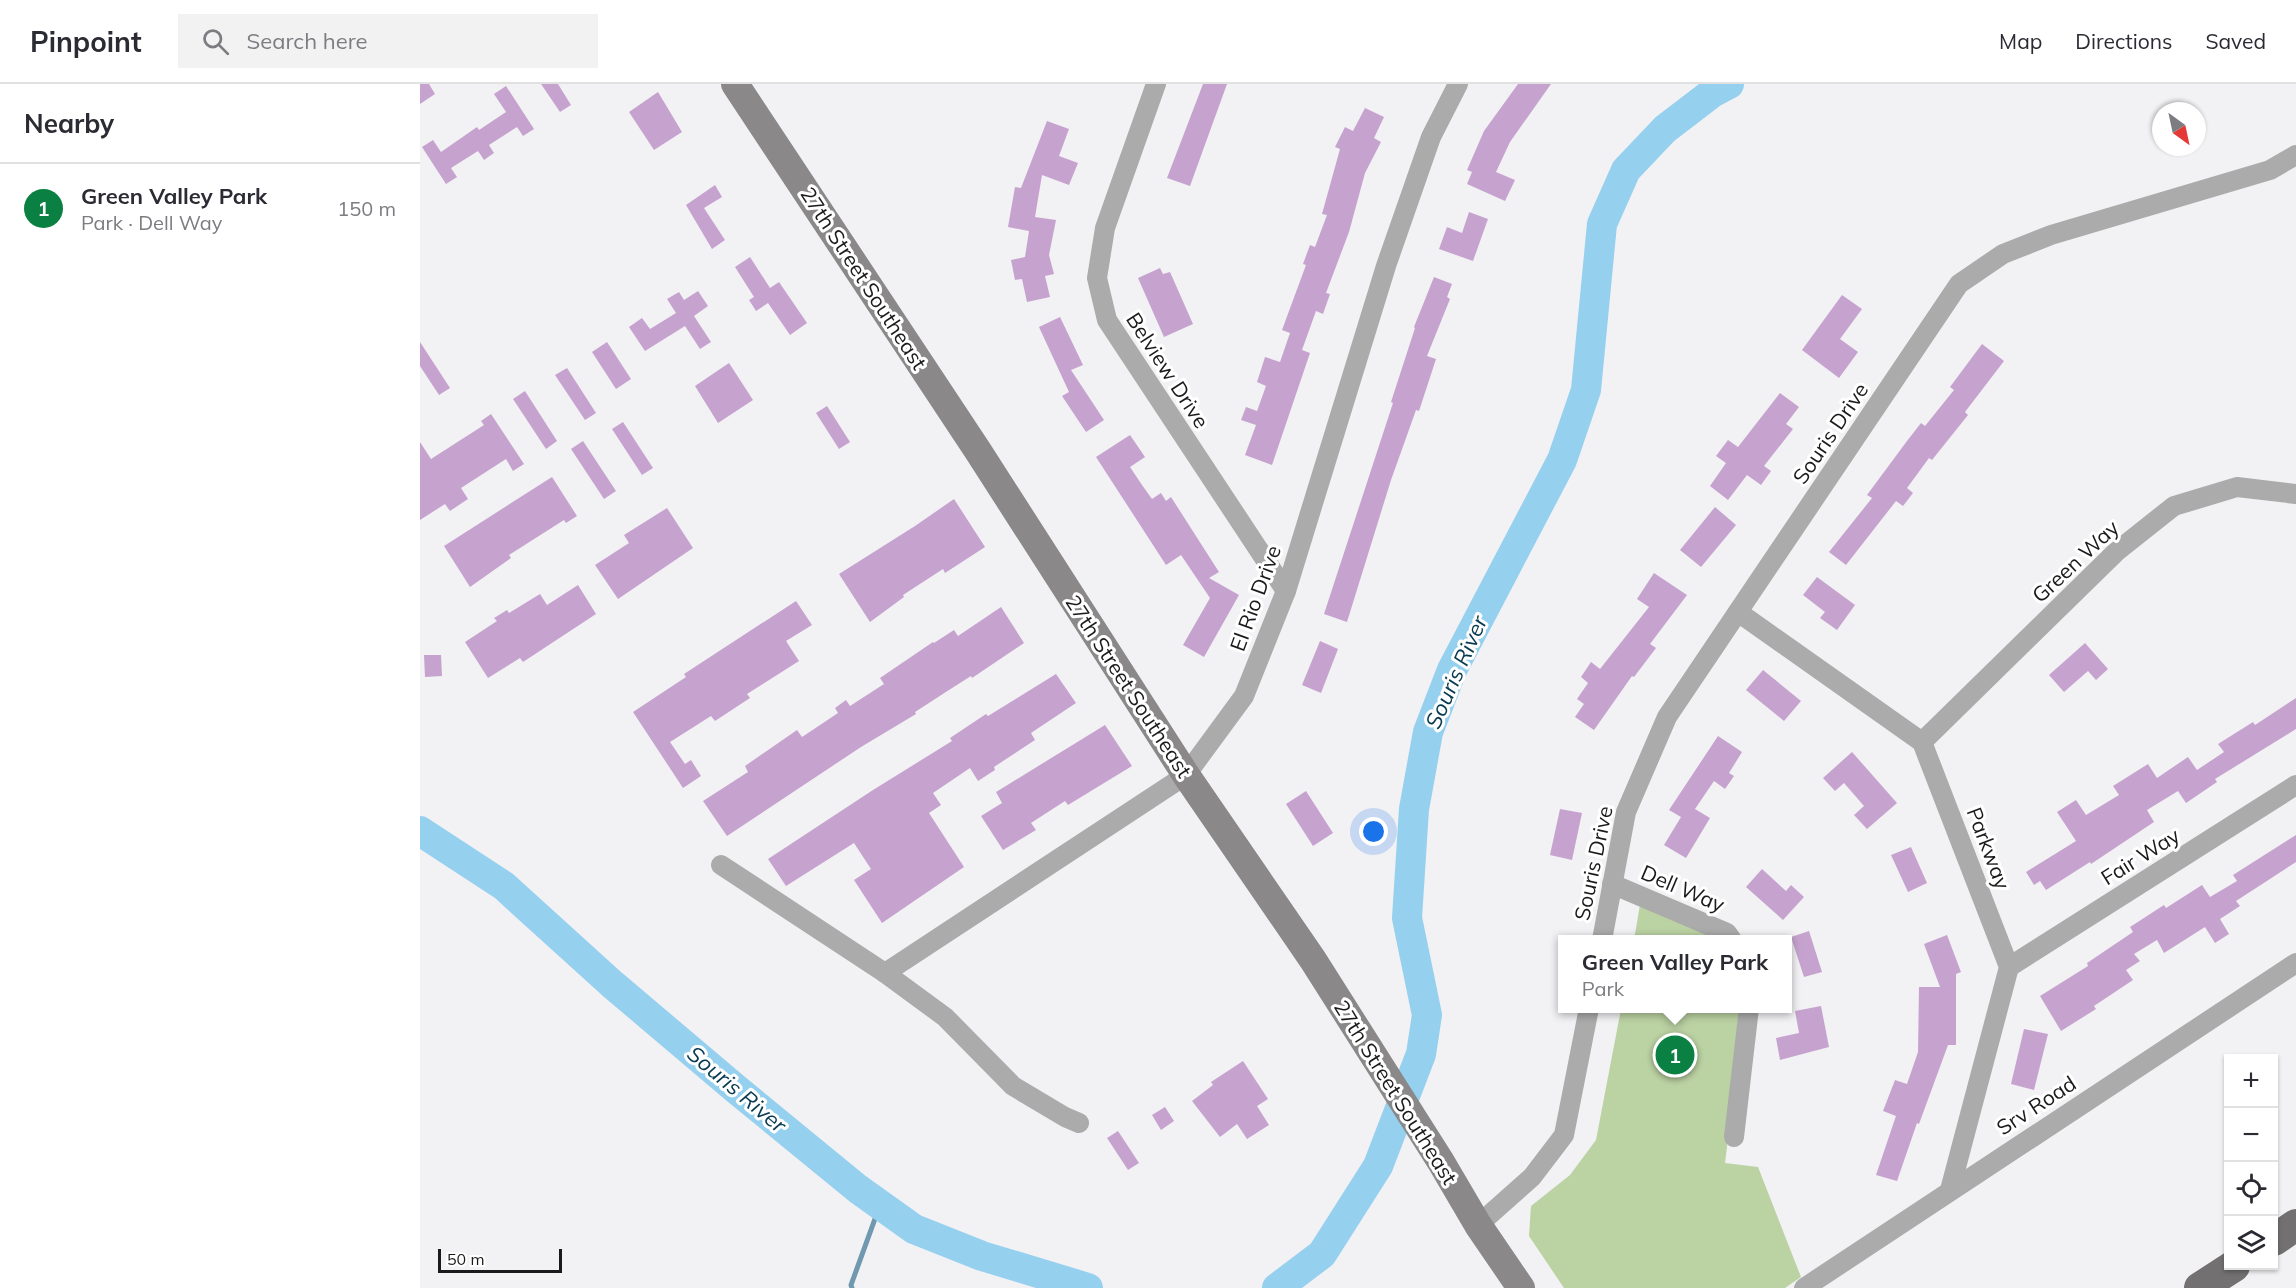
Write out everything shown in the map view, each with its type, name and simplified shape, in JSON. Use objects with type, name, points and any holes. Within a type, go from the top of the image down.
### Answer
[{"type":"main road","points":[[2278,1237],[2296,1225]]},
{"type":"main road","points":[[2200,1288],[2228,1270]]},
{"type":"street","name":"27th Street Southeast","points":[[735,84],[972,441],[1186,775],[1313,960],[1441,1161],[1478,1225],[1521,1288]]},
{"type":"street","name":"Belview Drive","points":[[1156,84],[1105,228],[1098,278],[1107,320],[1286,591]]},
{"type":"street","name":"El Rio Drive","points":[[885,973],[1186,775],[1244,696],[1286,591],[1386,266],[1431,137],[1458,84]]},
{"type":"street","name":"Souris Drive","points":[[1603,935],[1626,812],[1667,717],[1959,285],[2003,254],[2051,235],[2270,170],[2296,155]]},
{"type":"street","name":"Green Way","points":[[1922,741],[2116,552],[2174,506],[2237,487],[2296,495]]},
{"type":"street","points":[[1738,612],[1922,741]]},
{"type":"street","name":"Parkway","points":[[1922,741],[2009,967]]},
{"type":"street","name":"Fair Way","points":[[2009,967],[2296,785]]},
{"type":"street","points":[[721,865],[885,973],[945,1017],[1013,1086],[1079,1123]]},
{"type":"street","name":"Dell Way","points":[[1612,884],[1729,935]]},
{"type":"street","name":"Srv Road","points":[[1804,1288],[2296,963]]},
{"type":"street","points":[[1950,1190],[2009,967]]},
{"type":"street","points":[[1478,1225],[1532,1177],[1564,1135],[1588,1013]]},
{"type":"street","points":[[1734,1137],[1748,1013]]},
{"type":"green space","points":[[1641,899],[1717,935],[1635,935]]},
{"type":"green space","points":[[1620,1013],[1744,1013],[1725,1163],[1758,1167],[1801,1277],[1785,1288],[1564,1288],[1529,1236],[1531,1206],[1570,1175],[1596,1140]]},
{"type":"building","points":[[420,84],[429,84],[435,94],[420,104]]},
{"type":"building","points":[[541,84],[558,84],[571,105],[560,112]]},
{"type":"building","points":[[1203,84],[1227,84],[1190,186],[1167,178]]},
{"type":"building","points":[[1518,84],[1551,84],[1510,142],[1496,172],[1515,180],[1505,201],[1467,184],[1472,172],[1467,170],[1484,131]]},
{"type":"building","points":[[506,86],[534,129],[523,136],[517,127],[489,145],[494,153],[484,160],[478,151],[451,168],[457,177],[446,184],[422,147],[433,140],[441,152],[477,127],[479,130],[506,112],[494,94]]},
{"type":"building","points":[[658,92],[682,132],[654,150],[629,112]]},
{"type":"building","points":[[1365,108],[1384,117],[1374,138],[1381,142],[1365,173],[1349,232],[1326,293],[1330,294],[1323,314],[1316,311],[1302,350],[1310,353],[1272,465],[1245,455],[1256,425],[1241,420],[1246,407],[1257,411],[1266,386],[1257,382],[1265,357],[1280,362],[1290,333],[1282,330],[1306,265],[1303,264],[1310,245],[1315,247],[1327,215],[1322,214],[1340,149],[1335,147],[1345,127],[1353,131]]},
{"type":"building","points":[[1047,121],[1069,129],[1059,156],[1078,163],[1069,185],[1042,175],[1035,217],[1056,220],[1049,255],[1054,274],[1045,276],[1050,297],[1027,302],[1022,279],[1015,280],[1011,260],[1025,257],[1029,231],[1008,227],[1015,187],[1021,188]]},
{"type":"building","points":[[715,185],[722,197],[704,208],[725,240],[712,249],[686,205]]},
{"type":"building","points":[[1469,212],[1488,219],[1473,261],[1439,249],[1447,227],[1462,233]]},
{"type":"building","points":[[750,257],[770,288],[779,282],[807,323],[790,335],[768,303],[756,311],[749,300],[754,297],[735,267]]},
{"type":"building","points":[[1160,268],[1163,274],[1170,272],[1193,324],[1164,337],[1138,278]]},
{"type":"building","points":[[1434,277],[1452,284],[1447,297],[1450,299],[1427,356],[1436,359],[1419,411],[1416,410],[1391,480],[1347,622],[1324,614],[1393,403],[1391,402],[1414,327]]},
{"type":"building","points":[[698,291],[708,306],[694,316],[711,342],[700,349],[685,326],[645,351],[629,327],[642,318],[650,329],[676,313],[667,299],[679,292],[684,300]]},
{"type":"building","points":[[1842,295],[1862,309],[1840,339],[1858,352],[1839,378],[1802,350]]},
{"type":"building","points":[[1060,317],[1083,365],[1071,370],[1104,420],[1086,432],[1062,396],[1069,392],[1039,327]]},
{"type":"building","points":[[420,342],[450,388],[439,395],[420,366]]},
{"type":"building","points":[[607,342],[631,379],[616,389],[592,352]]},
{"type":"building","points":[[1982,344],[2004,361],[1965,412],[1968,415],[1932,460],[1929,458],[1907,488],[1913,493],[1903,506],[1896,501],[1846,565],[1829,552],[1872,498],[1867,495],[1907,441],[1921,423],[1925,426],[1954,390],[1950,387]]},
{"type":"building","points":[[729,363],[753,400],[718,423],[695,386]]},
{"type":"building","points":[[567,368],[596,413],[585,420],[555,375]]},
{"type":"building","points":[[525,391],[557,441],[546,449],[513,399]]},
{"type":"building","points":[[1780,393],[1799,407],[1786,424],[1793,429],[1764,466],[1771,471],[1761,485],[1747,475],[1728,500],[1710,486],[1726,463],[1716,456],[1728,440],[1738,447]]},
{"type":"building","points":[[827,406],[850,442],[839,449],[816,413]]},
{"type":"building","points":[[491,414],[524,464],[513,471],[506,459],[461,488],[468,499],[450,511],[445,504],[420,520],[420,442],[431,459],[484,425],[481,421]]},
{"type":"building","points":[[623,422],[653,468],[642,475],[612,429]]},
{"type":"building","points":[[1130,435],[1145,457],[1130,467],[1142,485],[1152,499],[1161,493],[1166,501],[1171,497],[1219,572],[1209,578],[1239,595],[1204,657],[1183,645],[1210,598],[1181,555],[1166,565],[1096,457]]},
{"type":"building","points":[[583,441],[616,491],[604,499],[571,449]]},
{"type":"building","points":[[552,477],[577,516],[566,523],[564,520],[509,555],[511,558],[470,587],[444,546]]},
{"type":"building","points":[[954,499],[985,547],[945,573],[943,569],[903,595],[904,597],[870,622],[839,574]]},
{"type":"building","points":[[1715,507],[1736,525],[1701,567],[1680,550]]},
{"type":"building","points":[[667,508],[693,548],[618,599],[595,565],[629,543],[624,535]]},
{"type":"building","points":[[1654,573],[1687,595],[1650,644],[1656,648],[1634,677],[1632,676],[1594,730],[1575,717],[1584,704],[1577,699],[1588,683],[1581,677],[1591,662],[1600,669],[1649,607],[1637,599]]},
{"type":"building","points":[[1817,577],[1855,605],[1837,630],[1820,618],[1825,612],[1803,595]]},
{"type":"building","points":[[578,585],[596,614],[523,662],[520,658],[488,678],[465,642],[497,621],[494,618],[507,610],[509,613],[540,594],[547,605]]},
{"type":"building","points":[[796,601],[812,625],[786,641],[799,661],[747,694],[750,698],[715,721],[711,716],[670,742],[685,764],[691,760],[701,776],[683,788],[633,712],[686,677],[684,674]]},
{"type":"building","points":[[1001,607],[1024,643],[727,836],[703,801],[748,772],[745,766],[797,730],[802,737],[838,713],[835,708],[846,700],[850,706],[884,684],[880,678],[933,642],[954,630],[958,636]]},
{"type":"building","points":[[1320,641],[1338,649],[1321,693],[1302,685]]},
{"type":"building","points":[[2085,643],[2108,669],[2096,680],[2088,671],[2064,692],[2049,675]]},
{"type":"building","points":[[424,655],[441,655],[442,676],[425,677]]},
{"type":"building","points":[[1763,670],[1801,701],[1784,721],[1746,690]]},
{"type":"building","points":[[1056,674],[1076,703],[1031,733],[1035,740],[994,767],[995,770],[978,781],[970,768],[933,793],[941,805],[929,813],[964,867],[882,923],[854,880],[871,869],[854,843],[786,886],[768,859],[952,741],[950,738],[986,714],[988,716]]},
{"type":"building","points":[[2296,698],[2296,729],[2215,779],[2217,782],[2186,803],[2178,791],[2147,810],[2154,822],[2091,864],[2090,862],[2046,890],[2040,881],[2034,885],[2026,872],[2076,841],[2057,812],[2076,800],[2086,815],[2119,795],[2113,786],[2148,764],[2157,778],[2188,757],[2197,770],[2224,752],[2218,744],[2253,722],[2255,725]]},
{"type":"building","points":[[1105,725],[1132,766],[1068,805],[1065,801],[1031,823],[1036,830],[1003,850],[981,816],[1002,803],[996,792]]},
{"type":"building","points":[[1718,736],[1742,752],[1729,773],[1734,776],[1725,789],[1714,781],[1695,809],[1710,818],[1686,858],[1664,845],[1681,817],[1669,810]]},
{"type":"building","points":[[1852,752],[1897,803],[1867,829],[1854,815],[1864,806],[1844,783],[1835,791],[1823,778]]},
{"type":"building","points":[[1306,791],[1333,833],[1313,846],[1286,804]]},
{"type":"building","points":[[1560,809],[1582,813],[1572,860],[1550,855]]},
{"type":"building","points":[[2296,835],[2296,862],[2236,901],[2240,906],[2220,919],[2229,934],[2215,943],[2205,927],[2164,953],[2157,940],[2134,954],[2140,961],[2126,970],[2133,980],[2094,1006],[2096,1009],[2061,1031],[2040,996],[2088,966],[2087,963],[2133,932],[2130,927],[2164,905],[2166,908],[2202,885],[2210,897],[2237,881],[2233,875]]},
{"type":"building","points":[[1911,847],[1927,883],[1908,892],[1891,855]]},
{"type":"building","points":[[1762,869],[1786,891],[1791,885],[1804,897],[1783,920],[1746,887]]},
{"type":"building","points":[[1809,931],[1822,972],[1804,977],[1792,937]]},
{"type":"building","points":[[1947,935],[1961,972],[1956,974],[1956,1045],[1948,1045],[1897,1181],[1876,1175],[1896,1116],[1883,1111],[1895,1080],[1907,1084],[1918,1052],[1919,987],[1940,987],[1924,944]]},
{"type":"building","points":[[1821,1006],[1829,1047],[1780,1060],[1776,1038],[1799,1033],[1795,1011]]},
{"type":"building","points":[[2024,1029],[2048,1034],[2034,1090],[2011,1084]]},
{"type":"building","points":[[1243,1061],[1268,1099],[1257,1106],[1269,1125],[1247,1139],[1237,1124],[1220,1137],[1192,1101],[1213,1085],[1211,1082]]},
{"type":"building","points":[[1165,1107],[1174,1121],[1161,1130],[1152,1115]]},
{"type":"building","points":[[1118,1131],[1139,1163],[1128,1170],[1107,1138]]},
{"type":"waterway","name":"Souris River","points":[[1277,1288],[1322,1254],[1378,1166],[1421,1054],[1427,1015],[1407,918],[1414,809],[1428,732],[1452,670],[1562,460],[1586,390],[1602,224],[1626,170],[1665,129],[1712,93],[1729,84]]},
{"type":"waterway","name":"Souris River","points":[[420,831],[504,886],[612,984],[736,1089],[858,1189],[914,1229],[982,1256],[1088,1288]]},
{"type":"waterway","points":[[852,1288],[851,1285],[880,1205]]},
{"type":"place","name":"Green Valley Park","points":[[1675,1055]]}]
